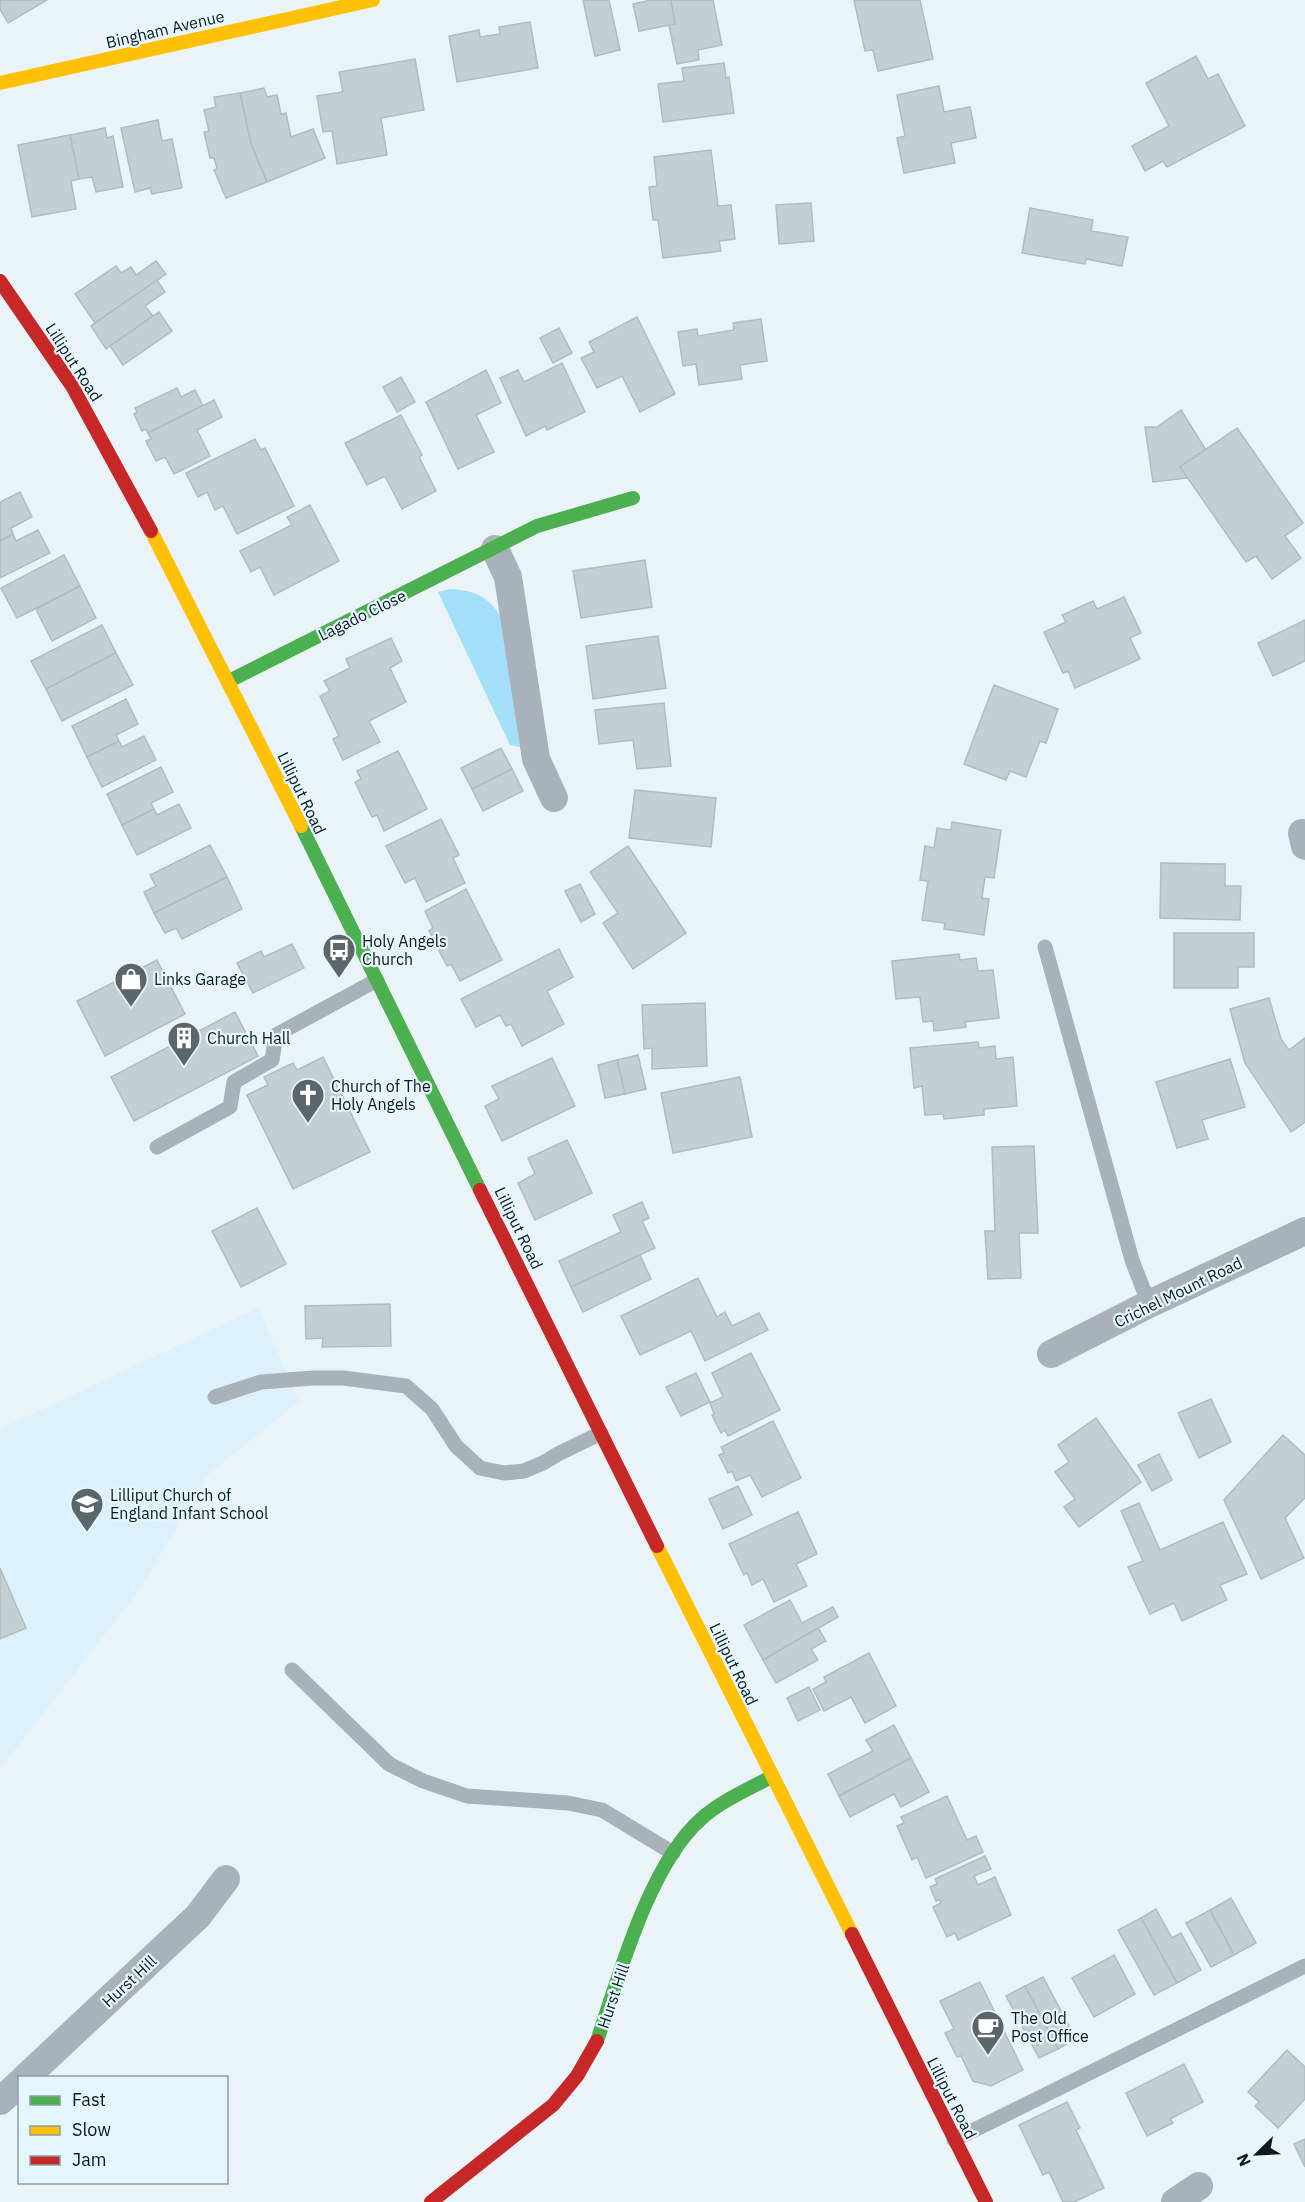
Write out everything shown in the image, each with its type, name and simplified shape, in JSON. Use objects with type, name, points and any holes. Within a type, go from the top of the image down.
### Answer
[{"type":"street","name":"Bingham Avenue","points":[[0,83],[373,0]]},
{"type":"street","name":"Lilliput Road","points":[[0,281],[72,386],[126,482],[229,681],[771,1777],[986,2202]]},
{"type":"street","name":"Lagado Close","points":[[229,681],[537,526],[633,498]]},
{"type":"street","points":[[495,549],[508,577],[536,759],[554,798]]},
{"type":"street","name":"Crichel Mount Road","points":[[1051,1354],[1149,1304],[1305,1231]]},
{"type":"street","name":"Hurst Hill","points":[[431,2202],[453,2182],[553,2105],[577,2076],[595,2046],[620,1972],[655,1883],[674,1853],[700,1820],[725,1802],[771,1777]]},
{"type":"street","name":"Hurst Hill","points":[[27,2076],[198,1916],[226,1879]]},
{"type":"street","points":[[0,2101],[18,2085]]},
{"type":"street","points":[[1175,2202],[1199,2186]]},
{"type":"lane","points":[[1045,947],[1132,1260],[1149,1304]]},
{"type":"lane","points":[[157,1147],[230,1107],[234,1082],[272,1060],[276,1035],[377,980]]},
{"type":"lane","points":[[215,1397],[261,1382],[313,1378],[343,1378],[406,1386],[432,1409],[456,1446],[480,1468],[504,1473],[524,1470],[543,1463],[601,1433]]},
{"type":"lane","points":[[292,1671],[389,1764],[467,1796],[568,1803],[602,1810],[674,1853]]},
{"type":"lane","points":[[954,2140],[1305,1966]]},
{"type":"shaded area","points":[[450,589],[480,596],[491,604],[501,617],[520,747],[510,745],[438,592]]},
{"type":"shaded area","name":"Lilliput Church of England Infant School","points":[[258,1308],[299,1401],[208,1475],[139,1591],[0,1769],[0,1429]]},
{"type":"building","points":[[0,0],[47,0],[8,23],[0,9]]},
{"type":"building","points":[[583,0],[609,0],[620,50],[595,56]]},
{"type":"building","points":[[651,0],[671,0],[675,24],[639,31],[633,4]]},
{"type":"building","points":[[671,0],[713,0],[722,45],[698,50],[699,60],[677,64],[669,25],[675,24]]},
{"type":"building","points":[[854,0],[920,0],[933,59],[878,71],[873,50],[865,51]]},
{"type":"building","points":[[530,22],[538,68],[457,82],[449,36],[479,30],[480,37],[500,34],[499,27]]},
{"type":"building","points":[[1196,56],[1208,79],[1218,74],[1245,126],[1167,167],[1163,161],[1145,171],[1132,146],[1169,126],[1146,83]]},
{"type":"building","points":[[415,59],[424,110],[381,118],[387,155],[337,164],[332,131],[323,132],[317,96],[343,92],[339,72]]},
{"type":"building","points":[[724,63],[726,78],[729,77],[734,113],[663,122],[658,84],[684,81],[682,68]]},
{"type":"building","points":[[939,86],[944,112],[970,107],[976,138],[951,143],[955,163],[904,173],[897,138],[905,136],[897,95]]},
{"type":"building","points":[[264,88],[267,97],[277,95],[281,114],[286,113],[291,137],[313,129],[325,158],[267,182],[251,144],[240,93]]},
{"type":"building","points":[[240,93],[251,144],[267,182],[226,198],[214,170],[217,168],[214,158],[210,158],[204,132],[209,131],[204,110],[216,107],[214,97]]},
{"type":"building","points":[[158,120],[162,141],[172,139],[182,188],[152,194],[150,188],[135,192],[121,128]]},
{"type":"building","points":[[105,128],[107,138],[113,136],[123,187],[96,192],[92,177],[79,179],[70,135]]},
{"type":"building","points":[[70,135],[79,179],[71,181],[76,209],[32,217],[18,145]]},
{"type":"building","points":[[711,150],[718,206],[731,205],[735,239],[719,241],[721,251],[663,258],[658,220],[653,220],[649,187],[657,186],[654,157]]},
{"type":"building","points":[[811,203],[814,241],[779,244],[776,205]]},
{"type":"building","points":[[1030,208],[1093,220],[1091,231],[1128,237],[1122,266],[1086,259],[1085,264],[1022,253]]},
{"type":"building","points":[[156,261],[166,274],[95,323],[75,294],[116,266],[121,273],[131,267],[136,275]]},
{"type":"building","points":[[157,280],[165,292],[145,306],[153,316],[106,349],[91,326]]},
{"type":"building","points":[[159,312],[172,331],[123,365],[110,346]]},
{"type":"building","points":[[637,317],[675,394],[640,412],[622,376],[597,388],[581,358],[594,352],[589,342]]},
{"type":"building","points":[[761,319],[767,361],[740,365],[742,379],[699,385],[696,364],[683,366],[678,332],[697,329],[698,336],[734,330],[733,323]]},
{"type":"building","points":[[559,328],[572,353],[553,363],[540,338]]},
{"type":"building","points":[[562,363],[585,412],[547,430],[545,426],[526,436],[500,378],[518,370],[524,382]]},
{"type":"building","points":[[486,370],[501,403],[476,415],[494,452],[458,469],[426,402]]},
{"type":"building","points":[[401,377],[415,402],[397,412],[383,387]]},
{"type":"building","points":[[177,388],[181,397],[195,390],[203,406],[148,433],[146,429],[142,431],[134,414],[137,412],[135,408]]},
{"type":"building","points":[[214,400],[222,417],[197,430],[210,456],[174,474],[165,457],[156,461],[146,441],[151,439],[148,433]]},
{"type":"building","points":[[1181,410],[1206,450],[1180,467],[1188,478],[1153,482],[1145,427],[1157,427]]},
{"type":"building","points":[[401,415],[422,455],[419,457],[436,491],[402,509],[385,476],[367,485],[345,443]]},
{"type":"building","points":[[1237,428],[1303,523],[1285,536],[1301,558],[1272,579],[1256,556],[1246,562],[1180,467]]},
{"type":"building","points":[[255,439],[261,450],[265,448],[294,506],[237,534],[223,506],[215,510],[207,492],[198,497],[186,473]]},
{"type":"building","points":[[20,492],[32,517],[11,528],[13,534],[0,541],[0,502]]},
{"type":"building","points":[[310,505],[339,561],[274,595],[260,567],[251,572],[240,551],[292,525],[287,517]]},
{"type":"building","points":[[38,530],[50,553],[0,578],[0,541],[13,534],[16,541]]},
{"type":"building","points":[[64,555],[80,586],[17,618],[1,588]]},
{"type":"building","points":[[645,560],[652,607],[581,618],[573,571]]},
{"type":"building","points":[[80,586],[96,618],[52,641],[36,609]]},
{"type":"building","points":[[1124,597],[1141,633],[1130,638],[1140,659],[1075,688],[1068,671],[1063,673],[1044,632],[1066,622],[1062,615],[1093,601],[1097,609]]},
{"type":"building","points":[[1305,620],[1305,661],[1273,676],[1258,643]]},
{"type":"building","points":[[102,625],[116,653],[46,689],[31,661]]},
{"type":"building","points":[[658,636],[666,688],[593,699],[586,646]]},
{"type":"building","points":[[391,638],[402,661],[390,668],[406,702],[369,721],[380,742],[343,760],[333,739],[339,736],[320,696],[330,691],[324,681],[350,668],[346,659]]},
{"type":"building","points":[[116,653],[133,685],[62,721],[46,689]]},
{"type":"building","points":[[994,685],[1058,709],[1046,743],[1040,741],[1026,777],[1010,771],[1006,780],[964,764]]},
{"type":"building","points":[[126,699],[138,724],[116,735],[119,741],[87,757],[72,726]]},
{"type":"building","points":[[664,703],[671,766],[637,769],[633,740],[599,744],[595,710]]},
{"type":"building","points":[[144,736],[156,760],[102,787],[87,757],[119,741],[122,747]]},
{"type":"building","points":[[501,748],[512,769],[472,789],[461,768]]},
{"type":"building","points":[[398,751],[427,809],[384,831],[377,815],[372,817],[355,782],[361,779],[357,771]]},
{"type":"building","points":[[161,767],[173,792],[151,803],[154,809],[122,825],[107,794]]},
{"type":"building","points":[[512,769],[523,791],[483,811],[472,789]]},
{"type":"building","points":[[635,790],[716,798],[711,847],[629,838]]},
{"type":"building","points":[[179,804],[191,828],[137,855],[122,825],[154,809],[157,815]]},
{"type":"building","points":[[441,819],[459,855],[453,858],[465,883],[426,902],[415,878],[405,883],[386,846]]},
{"type":"building","points":[[952,822],[1001,830],[994,878],[985,877],[982,898],[989,899],[984,935],[944,929],[945,923],[922,920],[928,881],[920,880],[925,846],[934,848],[937,828],[951,830]]},
{"type":"building","points":[[210,845],[227,877],[154,913],[144,892],[156,886],[150,875]]},
{"type":"building","points":[[628,846],[686,933],[633,969],[603,923],[618,913],[590,872]]},
{"type":"building","points":[[1161,863],[1225,864],[1225,886],[1241,886],[1240,920],[1160,918]]},
{"type":"building","points":[[227,877],[242,909],[182,939],[176,928],[165,933],[154,913]]},
{"type":"building","points":[[580,884],[595,914],[581,922],[565,891]]},
{"type":"building","points":[[466,889],[502,960],[460,981],[451,964],[447,966],[429,931],[433,928],[425,911]]},
{"type":"building","points":[[1174,933],[1254,933],[1254,967],[1238,967],[1238,988],[1174,988]]},
{"type":"building","name":"Links Garage","points":[[292,944],[304,968],[253,993],[237,963],[261,951],[264,957]]},
{"type":"building","points":[[559,949],[573,977],[547,991],[564,1024],[522,1046],[511,1024],[506,1026],[500,1015],[476,1027],[461,999]]},
{"type":"building","points":[[959,954],[960,960],[976,958],[978,971],[993,970],[999,1018],[965,1022],[966,1027],[934,1031],[933,1021],[923,1022],[920,997],[896,999],[892,961]]},
{"type":"building","name":"Links Garage","points":[[157,960],[185,1014],[105,1056],[77,1001]]},
{"type":"building","points":[[1269,998],[1281,1039],[1289,1050],[1305,1038],[1305,1122],[1291,1132],[1245,1063],[1230,1009]]},
{"type":"building","points":[[705,1003],[707,1066],[652,1069],[652,1048],[644,1049],[642,1005]]},
{"type":"building","name":"Church Hall","points":[[235,1012],[258,1056],[134,1121],[111,1077]]},
{"type":"building","points":[[978,1042],[979,1048],[995,1046],[996,1059],[1013,1057],[1017,1106],[984,1109],[984,1115],[944,1119],[943,1114],[925,1115],[922,1086],[914,1088],[910,1048]]},
{"type":"building","points":[[638,1055],[646,1089],[625,1094],[617,1060]]},
{"type":"building","name":"Church of The Holy Angels","points":[[323,1057],[370,1152],[293,1189],[247,1095],[268,1085],[264,1077],[293,1063],[297,1070]]},
{"type":"building","points":[[552,1058],[575,1106],[502,1141],[485,1106],[499,1099],[492,1086]]},
{"type":"building","points":[[1230,1059],[1245,1107],[1202,1120],[1208,1139],[1177,1148],[1156,1082]]},
{"type":"building","points":[[617,1060],[625,1094],[605,1098],[598,1065]]},
{"type":"building","points":[[740,1077],[752,1137],[673,1153],[661,1093]]},
{"type":"building","points":[[567,1140],[592,1193],[535,1220],[518,1183],[535,1174],[528,1158]]},
{"type":"building","points":[[1034,1146],[1038,1233],[1019,1233],[1021,1278],[988,1279],[985,1231],[995,1231],[992,1147]]},
{"type":"building","points":[[642,1202],[649,1218],[642,1221],[655,1248],[571,1287],[559,1261],[621,1232],[613,1215]]},
{"type":"building","points":[[257,1208],[286,1264],[241,1287],[212,1231]]},
{"type":"building","points":[[640,1255],[651,1279],[583,1312],[571,1287]]},
{"type":"building","points":[[698,1278],[717,1317],[725,1312],[732,1326],[759,1313],[768,1330],[705,1361],[691,1331],[640,1355],[621,1316]]},
{"type":"building","points":[[390,1304],[391,1346],[322,1347],[323,1338],[306,1339],[305,1306]]},
{"type":"building","points":[[751,1353],[780,1410],[728,1436],[725,1430],[721,1433],[712,1415],[714,1414],[710,1403],[723,1397],[712,1373]]},
{"type":"building","points":[[696,1373],[710,1402],[681,1416],[666,1387]]},
{"type":"building","points":[[1211,1399],[1231,1442],[1199,1458],[1178,1413]]},
{"type":"building","points":[[1096,1418],[1141,1482],[1079,1527],[1064,1507],[1075,1499],[1055,1472],[1069,1462],[1058,1445]]},
{"type":"building","points":[[773,1421],[801,1478],[762,1497],[750,1475],[736,1481],[732,1471],[728,1473],[719,1455],[724,1453],[721,1447]]},
{"type":"building","points":[[1283,1435],[1305,1455],[1305,1498],[1285,1518],[1304,1558],[1261,1579],[1224,1500]]},
{"type":"building","points":[[1159,1454],[1172,1480],[1152,1491],[1138,1465]]},
{"type":"building","points":[[738,1486],[752,1515],[723,1529],[709,1499]]},
{"type":"building","points":[[1139,1503],[1160,1550],[1223,1522],[1247,1574],[1220,1585],[1227,1600],[1182,1621],[1174,1603],[1150,1614],[1128,1567],[1143,1561],[1121,1511]]},
{"type":"building","points":[[798,1512],[817,1554],[796,1564],[807,1586],[774,1602],[763,1579],[752,1585],[747,1573],[744,1575],[729,1544]]},
{"type":"building","points":[[0,1568],[26,1628],[0,1639]]},
{"type":"building","points":[[790,1600],[802,1623],[833,1607],[838,1617],[763,1660],[744,1625]]},
{"type":"building","points":[[818,1628],[826,1641],[811,1649],[818,1660],[776,1683],[763,1660]]},
{"type":"building","points":[[869,1653],[896,1706],[865,1723],[851,1697],[824,1711],[813,1689],[826,1682],[824,1677]]},
{"type":"building","points":[[809,1687],[820,1710],[798,1721],[787,1698]]},
{"type":"building","points":[[894,1725],[911,1758],[839,1796],[828,1774],[873,1751],[866,1740]]},
{"type":"building","points":[[911,1758],[929,1792],[901,1807],[894,1794],[850,1817],[839,1796]]},
{"type":"building","points":[[947,1796],[967,1840],[976,1836],[983,1852],[926,1878],[917,1857],[912,1860],[897,1826],[904,1823],[901,1817]]},
{"type":"building","points":[[985,1856],[991,1869],[974,1876],[978,1885],[995,1877],[1011,1915],[958,1940],[955,1933],[947,1937],[933,1907],[941,1903],[939,1900],[936,1901],[930,1887],[937,1884],[935,1879]]},
{"type":"building","points":[[1231,1898],[1256,1943],[1234,1955],[1210,1910]]},
{"type":"building","points":[[1156,1909],[1172,1938],[1181,1933],[1201,1970],[1177,1983],[1141,1918]]},
{"type":"building","points":[[1210,1910],[1234,1955],[1211,1967],[1186,1923]]},
{"type":"building","points":[[1141,1918],[1177,1983],[1154,1995],[1118,1930]]},
{"type":"building","points":[[1114,1955],[1135,1994],[1094,2017],[1072,1978]]},
{"type":"building","points":[[1043,1977],[1076,2039],[1058,2049],[1025,1986]]},
{"type":"building","points":[[980,1982],[1023,2070],[991,2086],[973,2081],[961,2056],[957,2057],[945,2033],[954,2029],[940,2001]]},
{"type":"building","points":[[1025,1986],[1058,2049],[1039,2058],[1006,1996]]},
{"type":"building","points":[[1287,2050],[1305,2067],[1305,2099],[1278,2128],[1255,2106],[1259,2102],[1248,2092]]},
{"type":"building","points":[[1184,2064],[1203,2102],[1170,2119],[1173,2123],[1147,2136],[1126,2093]]},
{"type":"building","points":[[1067,2102],[1080,2128],[1076,2130],[1104,2188],[1074,2202],[1063,2202],[1049,2172],[1043,2175],[1019,2125]]},
{"type":"building","points":[[1305,2139],[1305,2167],[1294,2144]]},
{"type":"traffic: fast","points":[[229,681],[537,526],[633,498]]},
{"type":"traffic: fast","points":[[301,826],[480,1190]]},
{"type":"traffic: fast","points":[[597,2041],[638,1923],[666,1864],[683,1839],[701,1819],[734,1796],[771,1777]]},
{"type":"traffic: slow","points":[[0,83],[373,0]]},
{"type":"traffic: slow","points":[[151,531],[301,826]]},
{"type":"traffic: slow","points":[[657,1546],[852,1934]]},
{"type":"traffic: jam","points":[[0,281],[72,386],[151,531]]},
{"type":"traffic: jam","points":[[480,1190],[657,1546]]},
{"type":"traffic: jam","points":[[852,1934],[986,2202]]},
{"type":"traffic: jam","points":[[431,2202],[553,2105],[577,2076],[597,2041]]},
{"type":"place","name":"Holy Angels Church","points":[[339,979]]},
{"type":"place","name":"Links Garage","points":[[131,1008]]},
{"type":"place","name":"Church Hall","points":[[184,1067]]},
{"type":"place","name":"Church of The Holy Angels","points":[[308,1124]]},
{"type":"place","name":"Lilliput Church of England Infant School","points":[[87,1533]]},
{"type":"place","name":"The Old Post Office","points":[[988,2056]]}]
